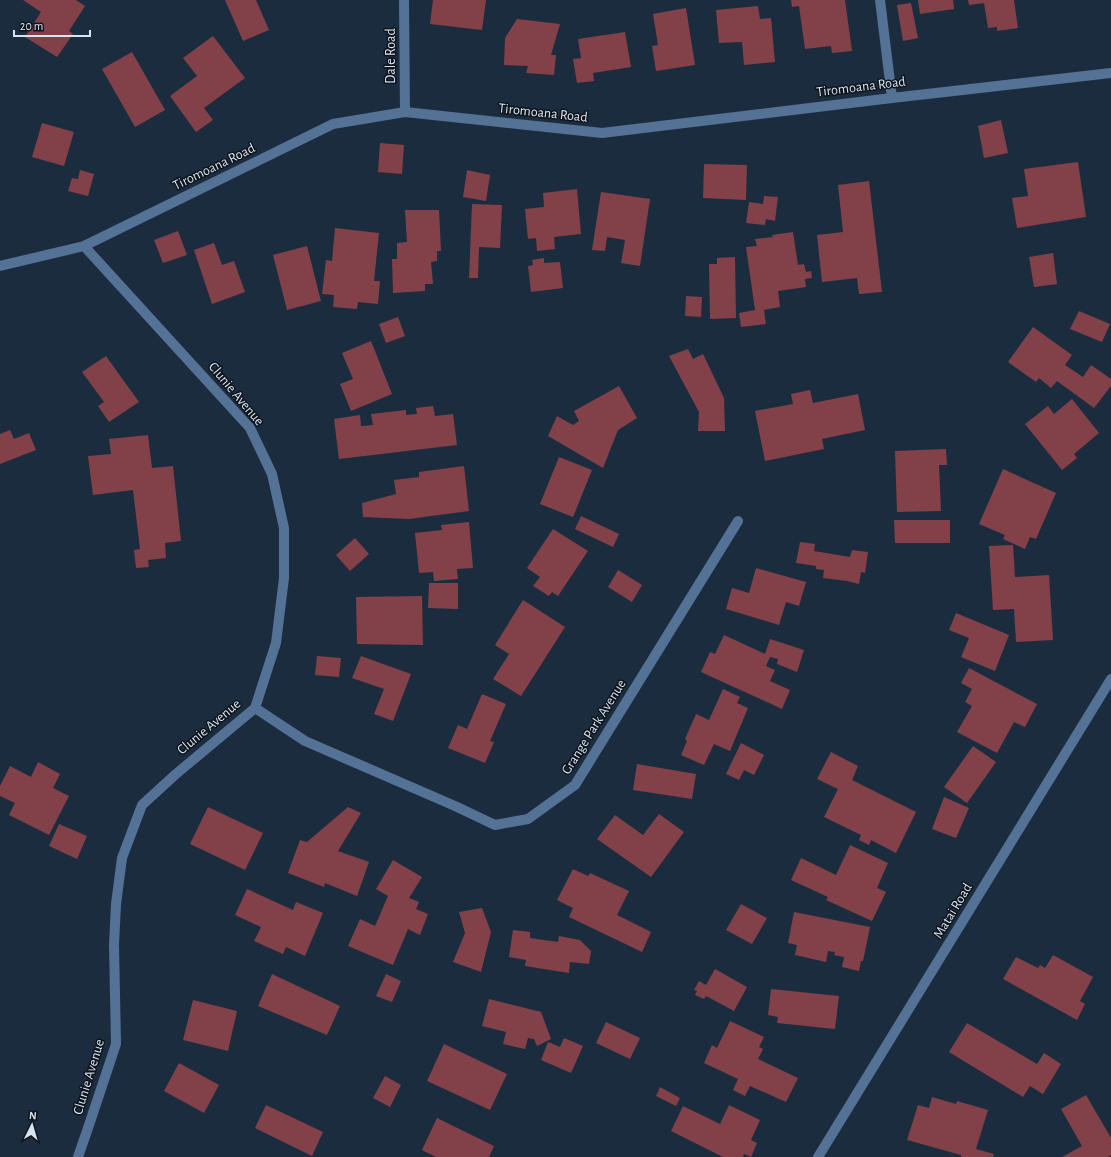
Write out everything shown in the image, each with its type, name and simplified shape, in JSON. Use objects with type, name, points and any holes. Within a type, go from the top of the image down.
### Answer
[{"type":"street","name":"Dale Road","points":[[404,0],[405,112]]},
{"type":"street","points":[[880,0],[892,98]]},
{"type":"street","name":"Tiromoana Road","points":[[0,266],[84,246],[333,124],[405,112],[602,133],[1111,73]]},
{"type":"street","name":"Clunie Avenue","points":[[78,1157],[116,1044],[114,945],[116,904],[122,858],[142,805],[254,708],[276,644],[284,578],[284,528],[272,474],[250,428],[84,246]]},
{"type":"street","name":"Grange Park Avenue","points":[[254,708],[305,741],[495,825],[528,819],[575,785],[738,521]]},
{"type":"street","name":"Matai Road","points":[[818,1157],[1111,679]]},
{"type":"building","points":[[23,0],[76,0],[85,6],[69,31],[73,34],[57,57],[25,37],[41,12]]},
{"type":"building","points":[[225,0],[256,0],[269,30],[243,41]]},
{"type":"building","points":[[433,0],[486,0],[482,30],[430,24]]},
{"type":"building","points":[[791,0],[845,0],[852,51],[832,53],[831,46],[805,49],[799,6],[792,7]]},
{"type":"building","points":[[918,0],[953,0],[954,9],[920,14]]},
{"type":"building","points":[[968,0],[1014,0],[1018,28],[997,31],[997,27],[988,28],[984,3],[969,5]]},
{"type":"building","points":[[911,3],[918,38],[903,41],[897,5]]},
{"type":"building","points":[[758,6],[760,19],[771,18],[775,62],[744,65],[742,42],[719,43],[716,10]]},
{"type":"building","points":[[686,8],[695,65],[656,71],[652,46],[658,45],[653,14]]},
{"type":"building","points":[[517,19],[560,24],[551,55],[556,55],[554,75],[526,73],[528,66],[504,65],[505,38]]},
{"type":"building","points":[[625,32],[631,67],[593,73],[594,81],[577,83],[573,59],[581,58],[578,39]]},
{"type":"building","points":[[213,36],[245,78],[204,108],[213,120],[196,132],[170,96],[197,76],[183,58]]},
{"type":"building","points":[[132,52],[165,110],[135,127],[102,69]]},
{"type":"building","points":[[1001,120],[1008,153],[984,158],[978,126]]},
{"type":"building","points":[[42,123],[74,132],[64,166],[32,157]]},
{"type":"building","points":[[380,143],[404,145],[402,174],[378,172]]},
{"type":"building","points":[[1078,162],[1086,217],[1017,228],[1012,198],[1028,196],[1024,169]]},
{"type":"building","points":[[704,164],[747,165],[746,200],[703,198]]},
{"type":"building","points":[[80,170],[94,174],[88,196],[68,191],[72,178],[78,179]]},
{"type":"building","points":[[467,170],[490,175],[486,201],[463,197]]},
{"type":"building","points":[[869,181],[882,292],[859,294],[857,278],[822,282],[817,235],[843,232],[838,185]]},
{"type":"building","points":[[577,189],[581,234],[554,237],[555,249],[537,251],[536,238],[528,239],[525,209],[544,207],[543,193]]},
{"type":"building","points":[[601,192],[650,199],[640,266],[621,263],[625,240],[607,237],[605,251],[592,250]]},
{"type":"building","points":[[764,196],[778,197],[775,221],[766,219],[765,225],[746,223],[749,202],[763,204]]},
{"type":"building","points":[[472,204],[502,205],[500,248],[479,247],[478,278],[469,278]]},
{"type":"building","points":[[405,210],[439,210],[441,251],[437,251],[437,261],[431,262],[433,284],[425,284],[425,291],[393,293],[392,259],[397,259],[397,243],[407,242]]},
{"type":"building","points":[[335,228],[379,233],[374,281],[380,281],[378,304],[358,302],[357,309],[333,307],[334,295],[322,294],[326,260],[332,261]]},
{"type":"building","points":[[178,231],[187,255],[163,263],[154,240]]},
{"type":"building","points":[[793,232],[798,265],[804,264],[806,272],[811,271],[812,278],[805,279],[806,287],[778,291],[780,307],[764,310],[766,324],[741,327],[739,313],[755,310],[746,247],[757,246],[755,239],[773,237],[772,235]]},
{"type":"building","points":[[214,243],[222,265],[234,261],[245,292],[212,304],[194,250]]},
{"type":"building","points":[[307,246],[321,301],[287,310],[273,255]]},
{"type":"building","points":[[1053,253],[1057,284],[1034,287],[1029,257]]},
{"type":"building","points":[[735,257],[736,318],[710,319],[709,264],[717,264],[717,258]]},
{"type":"building","points":[[544,258],[544,263],[560,262],[563,288],[531,292],[528,266],[533,265],[532,260]]},
{"type":"building","points":[[686,296],[702,297],[701,317],[685,316]]},
{"type":"building","points":[[1079,311],[1110,324],[1102,342],[1070,329]]},
{"type":"building","points":[[398,317],[405,336],[386,343],[379,324]]},
{"type":"building","points":[[1033,327],[1072,355],[1065,365],[1083,377],[1091,365],[1111,379],[1111,386],[1094,408],[1057,381],[1051,388],[1039,378],[1036,382],[1008,362]]},
{"type":"building","points":[[371,341],[392,394],[351,411],[340,384],[353,379],[342,353]]},
{"type":"building","points":[[688,349],[693,359],[703,354],[724,398],[725,431],[698,431],[699,412],[669,356]]},
{"type":"building","points":[[106,356],[139,402],[109,422],[98,406],[104,402],[82,372]]},
{"type":"building","points":[[619,386],[637,418],[618,430],[603,468],[548,436],[557,416],[573,425],[579,421],[574,411]]},
{"type":"building","points":[[810,390],[813,403],[858,394],[865,430],[822,439],[824,449],[765,461],[755,411],[793,404],[791,394]]},
{"type":"building","points":[[1072,399],[1099,433],[1074,454],[1077,458],[1062,470],[1025,424],[1048,406],[1054,414]]},
{"type":"building","points":[[433,406],[435,416],[453,414],[457,445],[339,459],[334,419],[360,415],[361,426],[373,425],[371,414],[406,410],[406,415],[417,414],[416,408]]},
{"type":"building","points":[[10,430],[14,439],[29,433],[36,450],[0,464],[0,434]]},
{"type":"building","points":[[148,435],[152,468],[173,466],[181,541],[165,543],[166,558],[148,560],[149,567],[136,568],[134,550],[140,549],[133,490],[93,495],[88,456],[111,454],[109,439]]},
{"type":"building","points":[[946,449],[947,465],[939,465],[941,511],[897,512],[895,451]]},
{"type":"building","points":[[559,457],[592,470],[573,517],[540,504]]},
{"type":"building","points":[[464,466],[469,511],[409,519],[363,517],[362,503],[396,494],[394,480],[419,477],[419,472]]},
{"type":"building","points":[[1003,469],[1056,493],[1036,539],[1030,537],[1025,549],[1003,539],[1005,535],[979,524]]},
{"type":"building","points":[[581,516],[619,534],[613,547],[575,529]]},
{"type":"building","points":[[894,520],[950,520],[950,543],[895,543]]},
{"type":"building","points":[[469,522],[473,568],[457,569],[458,579],[434,581],[433,572],[419,573],[415,533],[442,530],[441,525]]},
{"type":"building","points":[[553,529],[588,551],[558,596],[552,592],[549,596],[533,586],[540,577],[527,568]]},
{"type":"building","points":[[355,538],[369,554],[350,571],[336,555]]},
{"type":"building","points":[[800,542],[815,544],[814,551],[850,557],[852,550],[868,552],[865,573],[861,572],[859,584],[823,578],[824,570],[816,569],[816,566],[796,563]]},
{"type":"building","points":[[1013,545],[1015,577],[1049,575],[1053,640],[1016,642],[1014,609],[993,610],[989,546]]},
{"type":"building","points":[[756,568],[806,582],[799,606],[786,602],[779,625],[726,609],[732,588],[749,593]]},
{"type":"building","points":[[618,570],[642,585],[632,602],[608,587]]},
{"type":"building","points":[[429,583],[458,583],[458,609],[428,608]]},
{"type":"building","points":[[422,596],[423,645],[357,644],[356,597]]},
{"type":"building","points":[[523,600],[565,627],[521,696],[493,679],[509,654],[495,645]]},
{"type":"building","points":[[956,613],[1009,635],[995,671],[961,657],[969,638],[949,630]]},
{"type":"building","points":[[724,635],[765,654],[770,639],[804,650],[797,672],[777,664],[778,659],[770,657],[766,666],[775,670],[770,681],[790,690],[782,709],[701,672],[710,652],[715,654]]},
{"type":"building","points":[[317,656],[341,658],[339,677],[315,675]]},
{"type":"building","points":[[361,656],[411,674],[393,721],[374,714],[384,689],[352,678]]},
{"type":"building","points":[[969,668],[1037,704],[1025,727],[1014,722],[997,753],[957,732],[972,706],[965,702],[972,689],[961,683]]},
{"type":"building","points":[[723,689],[740,697],[737,703],[748,708],[730,751],[714,744],[704,765],[681,755],[687,741],[685,739],[696,714],[709,720]]},
{"type":"building","points":[[482,694],[506,704],[490,741],[494,742],[485,763],[448,748],[458,725],[467,729]]},
{"type":"building","points":[[741,743],[764,755],[754,775],[744,770],[739,780],[726,774]]},
{"type":"building","points":[[973,746],[996,762],[967,803],[944,787]]},
{"type":"building","points":[[831,752],[858,766],[852,780],[916,812],[896,853],[871,840],[869,845],[859,840],[861,835],[824,817],[838,789],[817,779]]},
{"type":"building","points":[[38,762],[60,774],[53,788],[69,796],[49,835],[9,815],[15,803],[0,796],[0,786],[10,766],[31,777]]},
{"type":"building","points":[[637,764],[696,774],[692,799],[633,790]]},
{"type":"building","points":[[944,797],[969,808],[956,838],[932,829]]},
{"type":"building","points":[[208,807],[263,833],[245,870],[190,844]]},
{"type":"building","points":[[348,807],[361,813],[338,851],[369,862],[357,896],[325,883],[324,887],[288,873],[300,840],[307,842]]},
{"type":"building","points":[[659,814],[684,832],[651,877],[597,839],[615,815],[643,835]]},
{"type":"building","points":[[59,824],[87,836],[77,859],[49,846]]},
{"type":"building","points":[[850,845],[888,863],[877,888],[886,892],[872,921],[826,900],[828,897],[791,880],[801,858],[836,875]]},
{"type":"building","points":[[393,860],[422,877],[409,898],[419,902],[416,909],[428,914],[420,935],[408,929],[393,965],[348,946],[360,919],[375,926],[388,896],[376,889]]},
{"type":"building","points":[[573,869],[588,876],[590,873],[629,891],[617,915],[651,932],[642,952],[569,917],[573,908],[557,900]]},
{"type":"building","points":[[247,889],[293,910],[296,902],[323,913],[305,956],[286,947],[283,954],[254,941],[261,927],[235,915]]},
{"type":"building","points":[[741,904],[767,918],[752,944],[726,930]]},
{"type":"building","points":[[482,908],[491,932],[481,972],[453,962],[465,933],[459,912]]},
{"type":"building","points":[[794,912],[870,927],[863,961],[861,961],[859,971],[842,967],[844,957],[834,955],[835,952],[828,951],[826,962],[795,955],[797,945],[788,943]]},
{"type":"building","points":[[513,930],[530,932],[530,938],[558,942],[559,936],[580,940],[591,951],[589,964],[570,962],[569,973],[525,966],[526,960],[509,957]]},
{"type":"building","points":[[1053,955],[1093,977],[1080,1001],[1085,1004],[1077,1020],[1003,979],[1016,957],[1038,968],[1040,965],[1045,968]]},
{"type":"building","points":[[715,969],[747,987],[734,1011],[706,996],[704,999],[695,995],[697,991],[694,990],[699,981],[706,985]]},
{"type":"building","points":[[272,974],[340,1006],[327,1035],[258,1006]]},
{"type":"building","points":[[386,974],[401,981],[392,1002],[376,996]]},
{"type":"building","points":[[771,989],[839,996],[835,1029],[777,1023],[778,1017],[768,1015]]},
{"type":"building","points":[[489,999],[541,1012],[551,1039],[537,1046],[534,1039],[528,1038],[525,1049],[503,1044],[506,1032],[482,1026]]},
{"type":"building","points":[[193,1000],[237,1011],[228,1051],[183,1040]]},
{"type":"building","points":[[730,1021],[764,1037],[759,1047],[763,1049],[758,1059],[798,1078],[786,1102],[750,1086],[745,1096],[733,1090],[738,1079],[704,1063],[712,1045],[717,1048]]},
{"type":"building","points":[[606,1022],[640,1038],[630,1059],[596,1043]]},
{"type":"building","points":[[967,1023],[1037,1064],[1044,1053],[1061,1064],[1043,1094],[1030,1086],[1023,1097],[949,1052]]},
{"type":"building","points":[[564,1038],[583,1046],[571,1073],[541,1060],[548,1042],[560,1047]]},
{"type":"building","points":[[444,1044],[507,1074],[490,1110],[427,1081]]},
{"type":"building","points":[[179,1063],[219,1085],[204,1113],[164,1091]]},
{"type":"building","points":[[385,1076],[401,1085],[390,1107],[373,1098]]},
{"type":"building","points":[[660,1087],[680,1098],[676,1106],[656,1096]]},
{"type":"building","points":[[1086,1095],[1111,1138],[1111,1155],[1108,1157],[1062,1157],[1082,1146],[1061,1109]]},
{"type":"building","points":[[932,1097],[956,1104],[957,1101],[988,1110],[976,1149],[994,1154],[993,1157],[961,1157],[961,1155],[907,1140],[918,1105],[929,1108]]},
{"type":"building","points":[[266,1105],[323,1132],[312,1156],[255,1128]]},
{"type":"building","points":[[729,1105],[760,1120],[751,1140],[757,1143],[751,1157],[744,1154],[743,1157],[723,1157],[671,1131],[683,1106],[720,1124]]},
{"type":"building","points":[[437,1118],[494,1146],[489,1157],[436,1157],[422,1150]]}]
